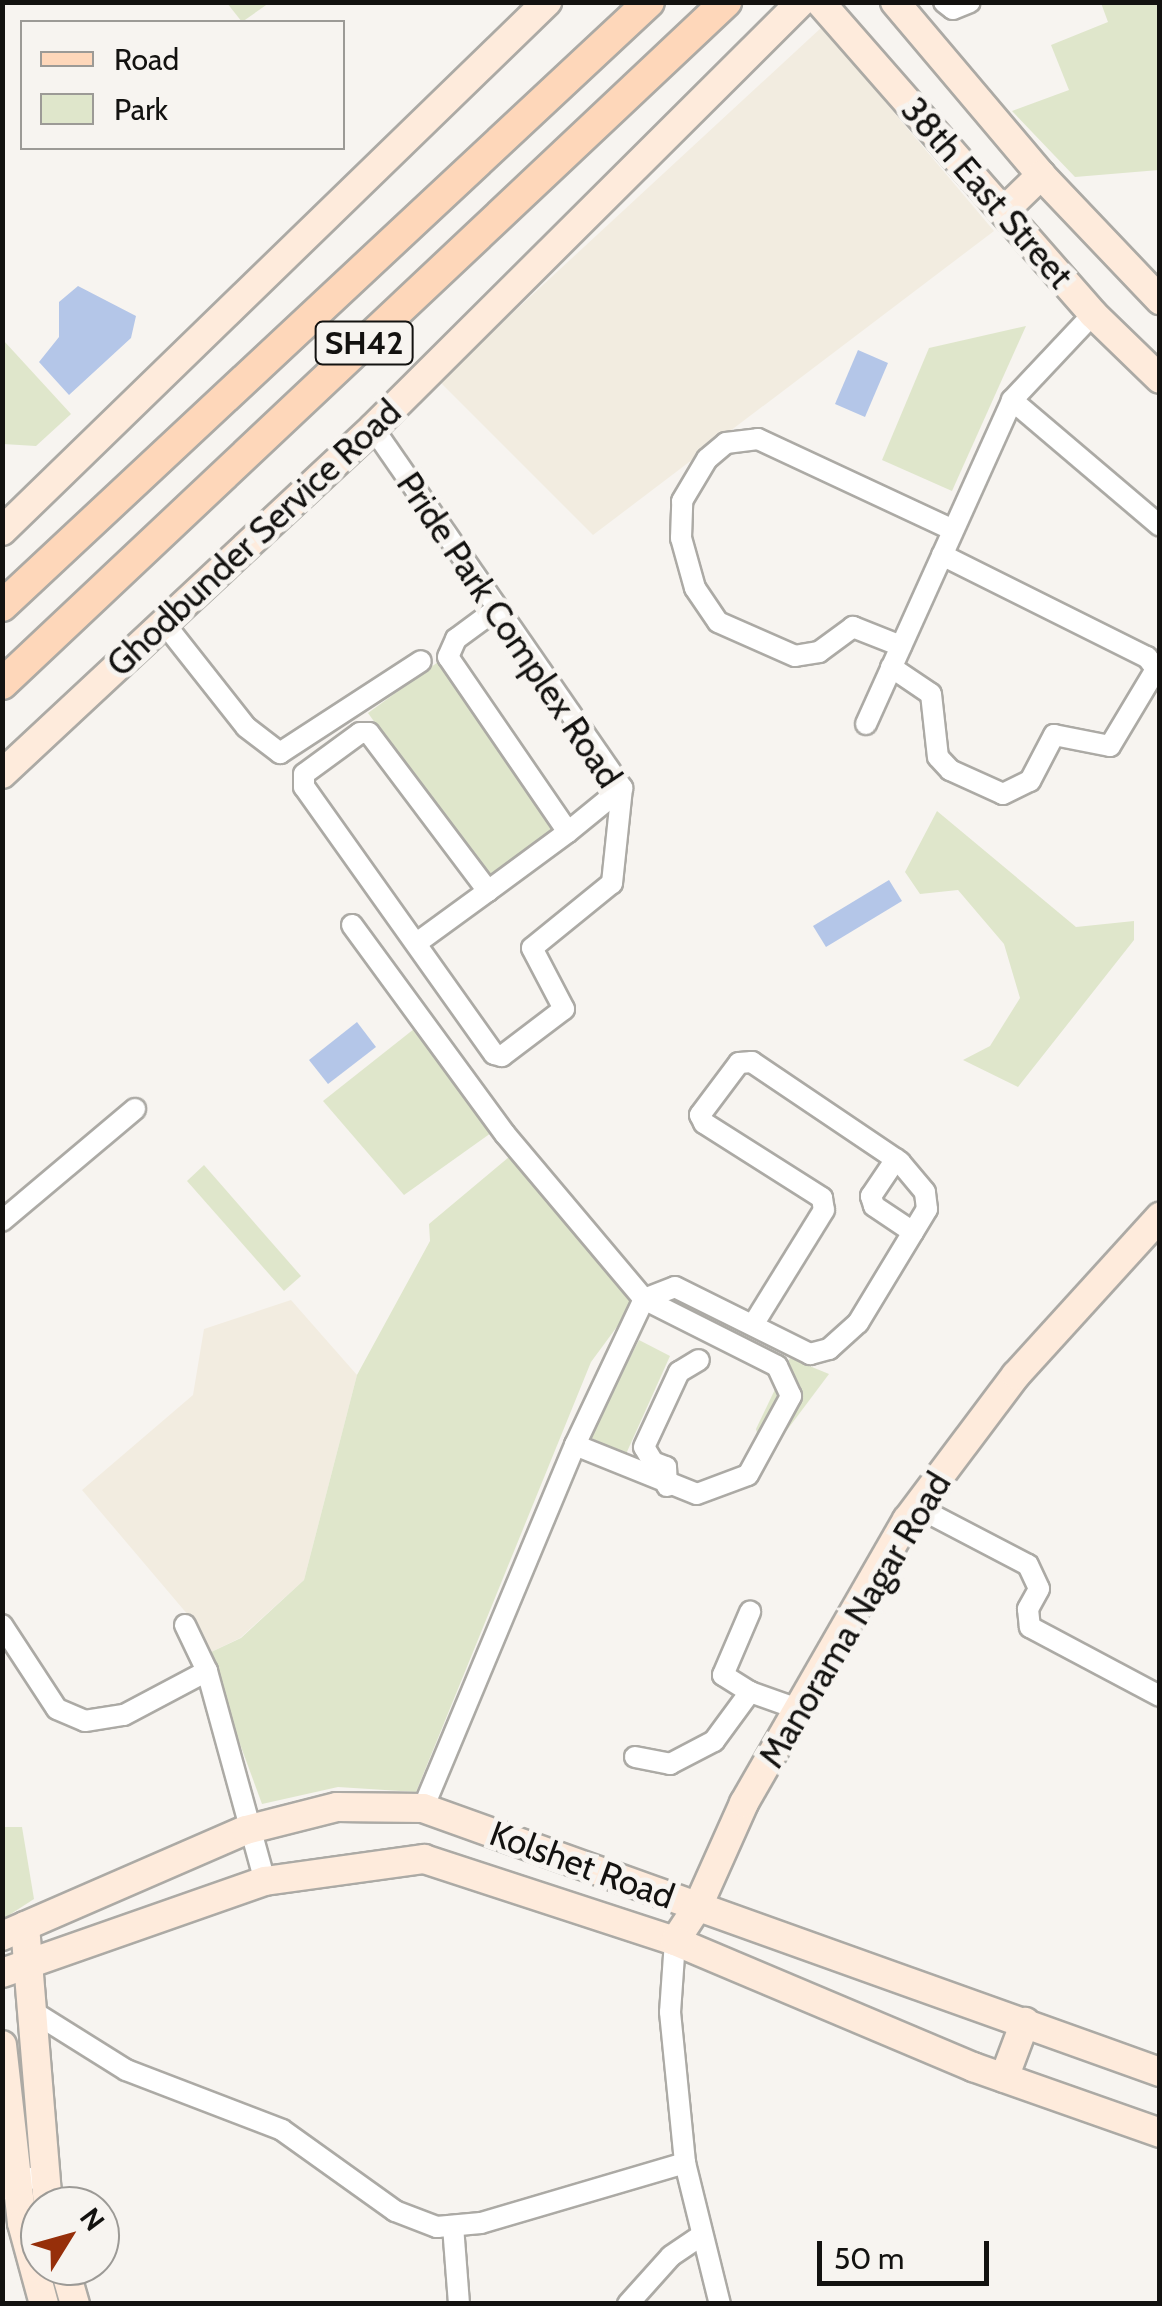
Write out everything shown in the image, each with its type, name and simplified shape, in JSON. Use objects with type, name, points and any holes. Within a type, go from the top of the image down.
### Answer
[{"type":"main road","name":"SH42","points":[[2,606],[648,2]]},
{"type":"main road","name":"SH42","points":[[2,684],[726,2]]},
{"type":"street","points":[[2,531],[546,2]]},
{"type":"street","name":"Ghodbunder Service Road","points":[[2,774],[373,428],[801,2]]},
{"type":"street","name":"38th East Street","points":[[820,2],[1092,314],[1160,379]]},
{"type":"street","name":"38th East Street","points":[[894,2],[1041,175],[1160,300]]},
{"type":"street","points":[[944,2],[953,10],[970,2]]},
{"type":"street","points":[[1004,210],[1041,175]]},
{"type":"street","points":[[866,724],[1012,400],[1092,314]]},
{"type":"street","points":[[1012,400],[1160,526]]},
{"type":"street","name":"Pride Park Complex Road","points":[[373,428],[494,611],[622,788],[612,883],[532,948],[564,1008],[502,1056],[494,1054],[418,942],[304,788],[304,774],[360,733],[370,733],[488,891]]},
{"type":"street","points":[[901,646],[853,628],[819,652],[795,656],[718,622],[695,588],[681,538],[682,501],[707,459],[726,443],[758,439],[953,530]]},
{"type":"street","points":[[892,667],[931,694],[938,757],[950,770],[1003,794],[1030,781],[1054,734],[1110,746],[1158,672],[1148,657],[942,555]]},
{"type":"street","points":[[494,611],[456,639],[448,657],[568,832]]},
{"type":"street","points":[[164,623],[246,727],[280,753],[422,661]]},
{"type":"street","points":[[418,942],[622,788]]},
{"type":"street","points":[[352,926],[505,1134],[644,1299],[777,1366],[791,1396],[748,1475],[697,1494],[667,1486],[575,1445]]},
{"type":"street","points":[[423,1808],[575,1445],[644,1299],[676,1287],[753,1326],[810,1354],[829,1350],[858,1323],[927,1209],[924,1192],[896,1160],[752,1062],[739,1062],[700,1115],[704,1124],[822,1198],[824,1210],[753,1326]]},
{"type":"street","points":[[2,1222],[136,1109]]},
{"type":"street","points":[[896,1160],[871,1196],[874,1206],[913,1232]]},
{"type":"street","name":"Manorama Nagar Road","points":[[675,1941],[698,1906],[744,1803],[916,1507],[1016,1375],[1160,1217]]},
{"type":"street","points":[[667,1486],[666,1467],[652,1462],[644,1447],[679,1372],[699,1360]]},
{"type":"street","points":[[916,1507],[1028,1565],[1039,1588],[1028,1610],[1030,1627],[1160,1696]]},
{"type":"street","points":[[750,1612],[723,1675],[750,1692],[798,1709]]},
{"type":"street","points":[[185,1625],[208,1671],[246,1830],[264,1881]]},
{"type":"street","points":[[2,1626],[57,1709],[85,1720],[124,1715],[208,1671]]},
{"type":"street","points":[[634,1757],[670,1764],[714,1741],[750,1692]]},
{"type":"street","name":"Kolshet Road","points":[[14,1931],[246,1830],[337,1807],[423,1808],[1160,2072]]},
{"type":"street","name":"Kolshet Road","points":[[2,1973],[33,1967],[264,1881],[424,1858],[675,1941],[1004,2078],[1160,2133]]},
{"type":"street","points":[[14,1931],[33,1967],[22,2181]]},
{"type":"street","points":[[675,1941],[670,2012],[686,2164],[720,2304]]},
{"type":"street","points":[[32,2012],[126,2070],[282,2130],[395,2211],[437,2227],[686,2164]]},
{"type":"street","points":[[1004,2078],[1025,2022]]},
{"type":"street","points":[[2,2045],[44,2304]]},
{"type":"street","points":[[453,2226],[459,2304]]},
{"type":"street","points":[[628,2304],[671,2256],[702,2234]]},
{"type":"shaded area","points":[[822,27],[994,231],[593,535],[439,381]]},
{"type":"shaded area","points":[[291,1300],[357,1375],[304,1580],[240,1638],[207,1654],[194,1622],[82,1490],[193,1395],[204,1329]]},
{"type":"green space","points":[[227,3],[269,3],[245,20],[240,20]]},
{"type":"green space","points":[[1101,3],[1159,3],[1159,170],[1075,177],[1012,111],[1069,90],[1051,45],[1108,22]]},
{"type":"green space","points":[[1026,326],[952,491],[882,460],[929,348]]},
{"type":"green space","points":[[4,341],[71,414],[36,446],[3,444]]},
{"type":"green space","points":[[438,662],[562,834],[491,885],[368,713]]},
{"type":"green space","points":[[937,811],[1076,927],[1134,921],[1134,940],[1018,1087],[963,1060],[990,1046],[1020,998],[1004,944],[958,890],[920,894],[905,872]]},
{"type":"green space","points":[[414,1029],[491,1133],[404,1195],[323,1101]]},
{"type":"green space","points":[[509,1157],[633,1305],[591,1362],[416,1792],[338,1787],[262,1804],[207,1654],[241,1638],[304,1580],[357,1375],[430,1241],[429,1224]]},
{"type":"green space","points":[[204,1165],[301,1276],[284,1291],[187,1181]]},
{"type":"green space","points":[[639,1340],[670,1356],[626,1454],[589,1437]]},
{"type":"green space","points":[[790,1358],[829,1374],[772,1450],[760,1444],[756,1429]]},
{"type":"green space","points":[[3,1827],[22,1827],[34,1899],[3,1919]]},
{"type":"water","points":[[78,286],[136,316],[131,338],[69,395],[39,362],[59,337],[59,302]]},
{"type":"water","points":[[858,350],[888,363],[865,417],[835,404]]},
{"type":"water","points":[[889,880],[902,901],[826,947],[813,926]]},
{"type":"water","points":[[357,1022],[376,1047],[328,1084],[309,1060]]}]
